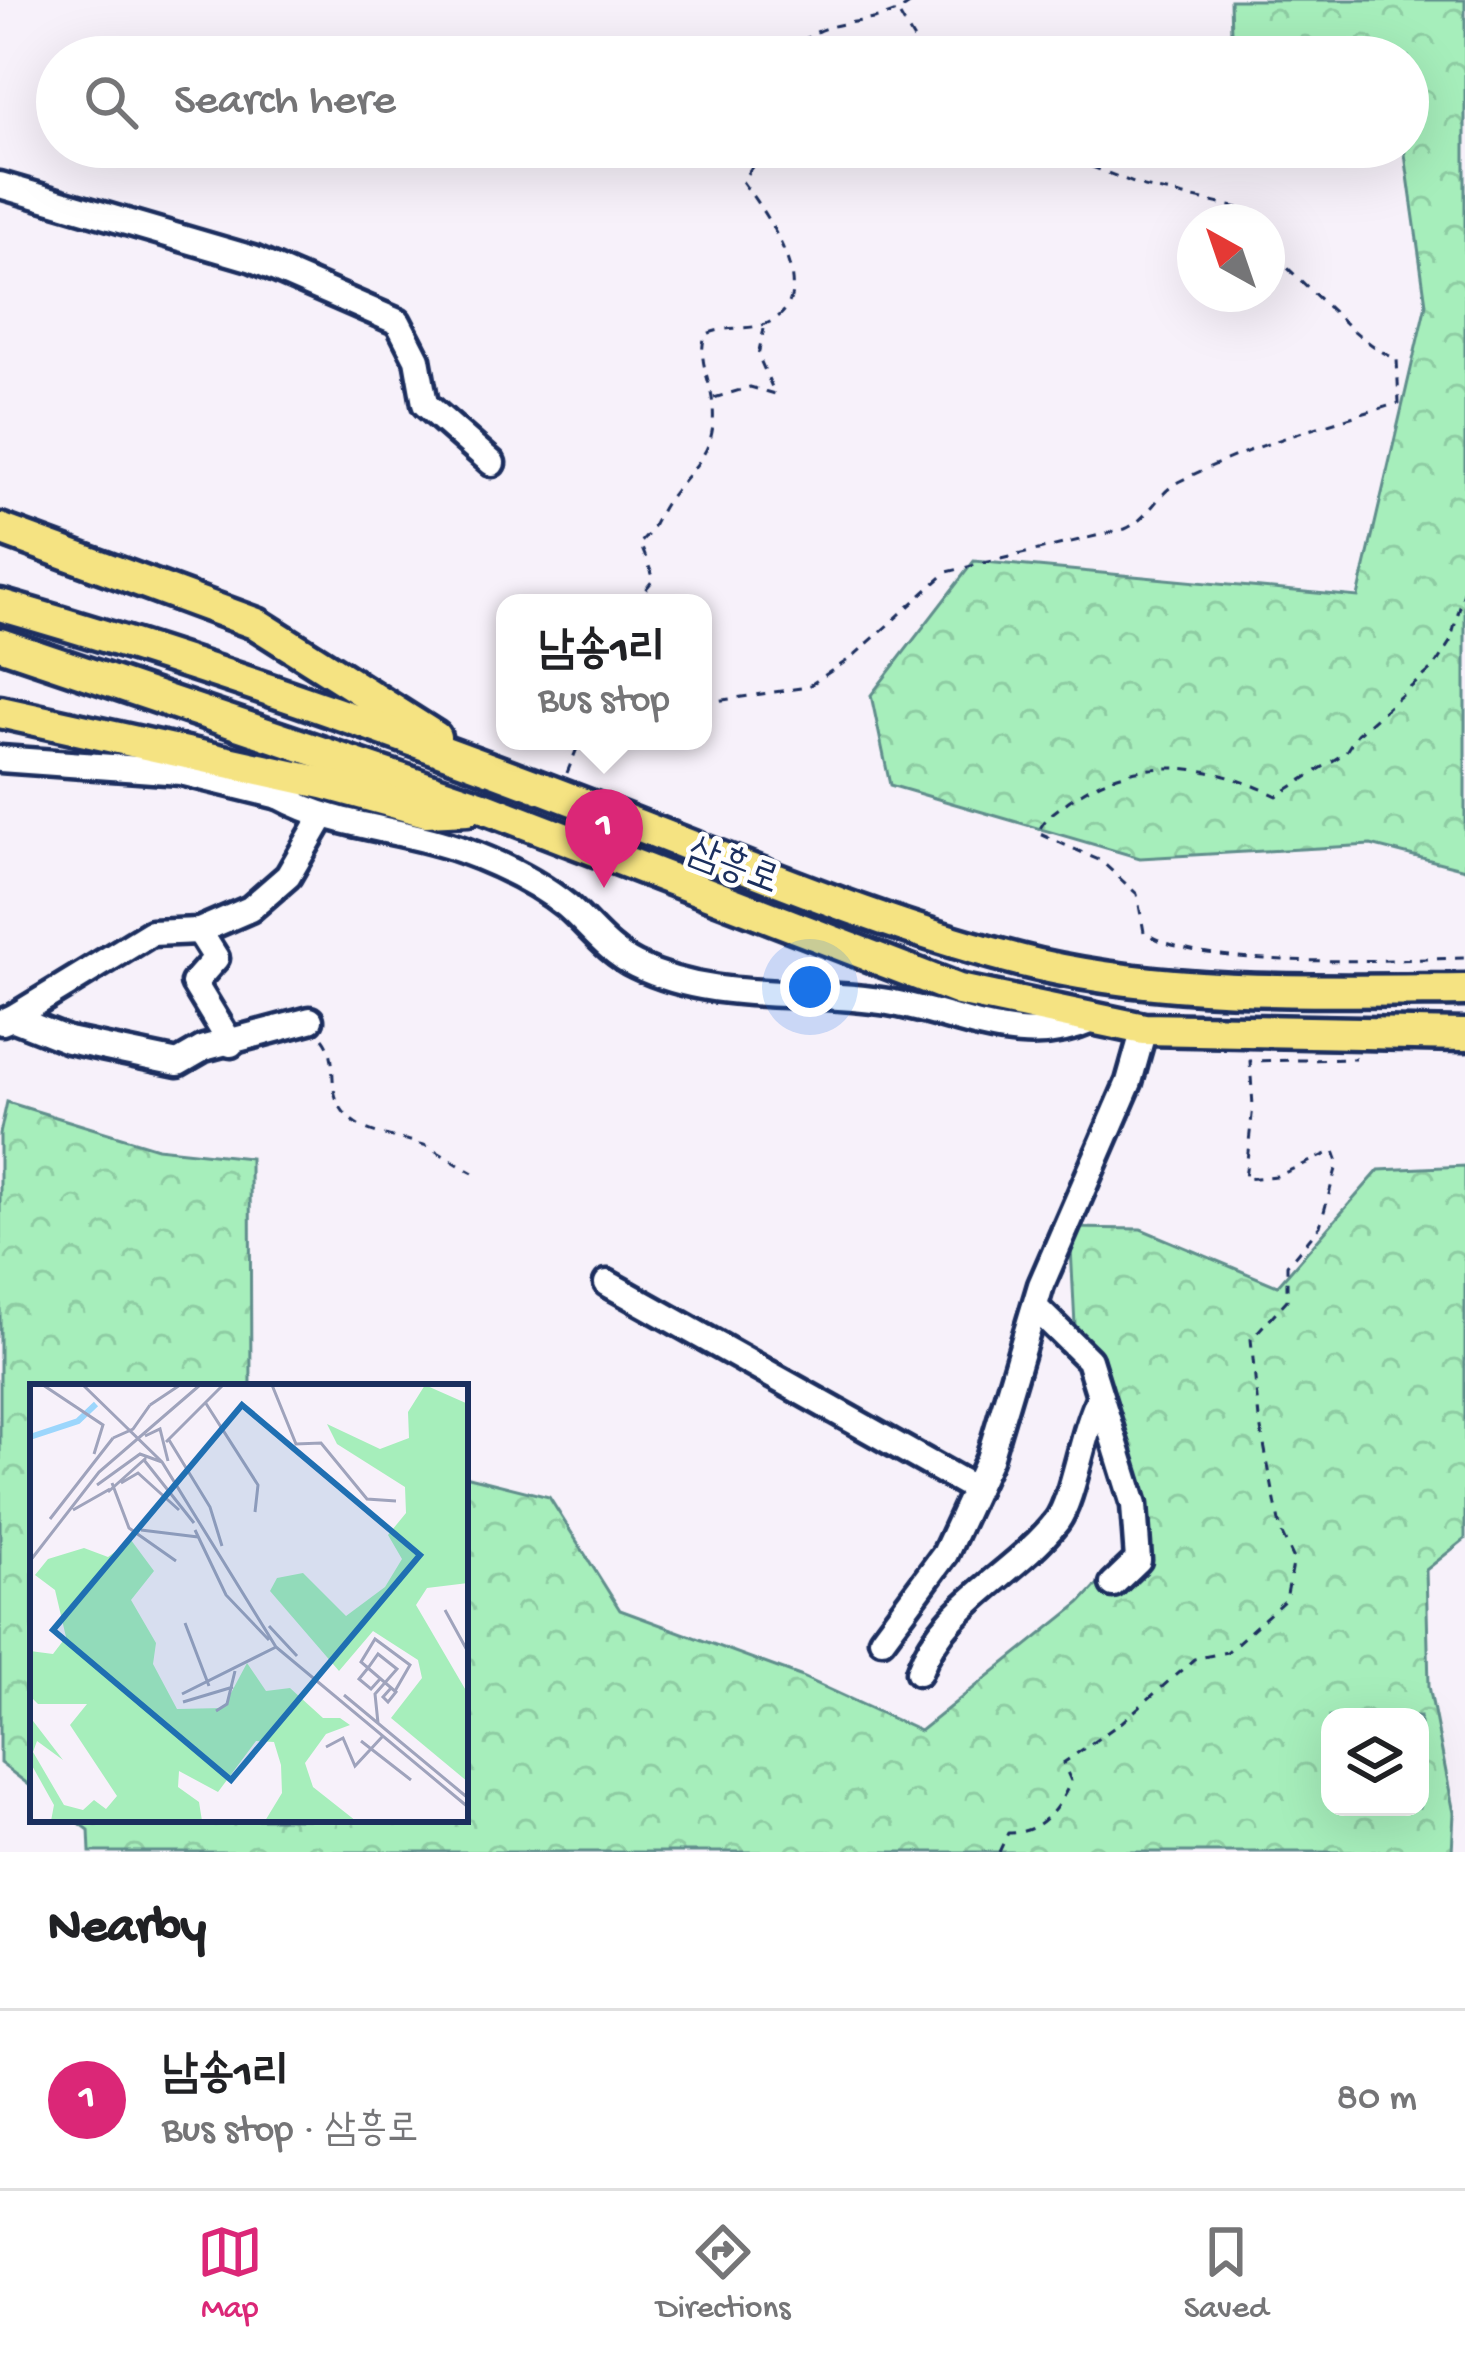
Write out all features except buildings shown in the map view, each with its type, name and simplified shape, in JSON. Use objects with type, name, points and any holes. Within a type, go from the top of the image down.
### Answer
[{"type":"main road","points":[[0,529],[257,624],[476,762]]},
{"type":"main road","name":"삼흥로","points":[[0,604],[476,762],[942,938],[1042,965],[1157,982],[1465,990]]},
{"type":"main road","name":"삼흥로","points":[[0,644],[485,808],[959,990],[1144,1029],[1465,1035]]},
{"type":"main road","points":[[0,712],[323,783],[426,811],[485,808]]},
{"type":"street","points":[[0,185],[253,259],[398,322],[417,358],[424,404],[492,464]]},
{"type":"street","points":[[0,759],[181,772],[279,796],[321,818],[458,848],[506,868],[566,905],[602,943],[634,965],[689,984],[889,1002],[993,1032],[1060,1034],[1092,1020]]},
{"type":"street","points":[[279,796],[323,783]]},
{"type":"street","points":[[6,1021],[151,933],[199,932],[250,909],[288,876],[321,818]]},
{"type":"street","points":[[199,932],[216,958],[194,983],[231,1044]]},
{"type":"street","points":[[6,1021],[68,1040],[178,1063],[204,1048],[310,1020]]},
{"type":"street","points":[[882,1639],[944,1554],[975,1489],[1035,1306],[1129,1082],[1144,1029]]},
{"type":"street","points":[[607,1283],[975,1489]]},
{"type":"street","points":[[1035,1306],[1089,1360],[1134,1505],[1138,1560],[1113,1584]]},
{"type":"street","points":[[919,1672],[930,1642],[961,1607],[1060,1517],[1084,1428],[1100,1397]]},
{"type":"path","points":[[816,36],[832,22],[899,14],[914,0]]},
{"type":"path","points":[[899,14],[912,36]]},
{"type":"path","points":[[642,594],[654,579],[640,543],[666,502],[702,465],[711,433],[712,399],[700,352],[705,334],[718,328],[765,325],[781,315],[791,295],[788,263],[770,217],[742,181],[751,168]]},
{"type":"path","points":[[1095,168],[1144,187],[1229,204]]},
{"type":"path","points":[[712,702],[807,687],[851,658],[947,572],[1125,529],[1142,522],[1172,485],[1256,445],[1399,403],[1397,359],[1376,352],[1285,264]]},
{"type":"path","points":[[712,399],[750,387],[775,394],[758,356],[765,325]]},
{"type":"path","points":[[1465,589],[1450,642],[1434,668],[1312,777],[1276,796],[1217,773],[1115,772],[1044,819],[1038,833],[1101,860],[1137,893],[1144,932],[1165,946],[1257,957],[1465,958]]},
{"type":"path","points":[[558,794],[576,750]]},
{"type":"path","points":[[310,1020],[330,1048],[332,1089],[343,1112],[362,1129],[428,1147],[473,1173]]},
{"type":"path","points":[[999,1852],[1008,1833],[1029,1833],[1051,1815],[1071,1781],[1063,1763],[1083,1744],[1122,1722],[1194,1659],[1227,1652],[1286,1599],[1294,1559],[1281,1532],[1259,1419],[1251,1339],[1287,1300],[1287,1265],[1320,1226],[1338,1162],[1334,1150],[1277,1176],[1245,1180],[1253,1106],[1250,1061],[1370,1059]]},
{"type":"green space","points":[[1230,0],[1465,0],[1465,869],[1371,845],[1140,858],[890,785],[871,695],[974,561],[1358,597],[1426,304],[1407,168],[1429,168],[1429,36],[1231,34]]},
{"type":"green space","points":[[7,1102],[157,1148],[250,1158],[251,1384],[30,1384],[30,1786],[0,1763],[0,1134]]},
{"type":"green space","points":[[1465,1166],[1465,1539],[1426,1570],[1429,1686],[1454,1813],[1452,1852],[90,1852],[89,1830],[78,1822],[468,1822],[468,1477],[549,1497],[620,1610],[800,1676],[920,1731],[1080,1603],[1137,1542],[1076,1345],[1070,1228],[1141,1229],[1277,1286],[1379,1170]]},
{"type":"place","name":"남송1리","points":[[604,888]]}]
